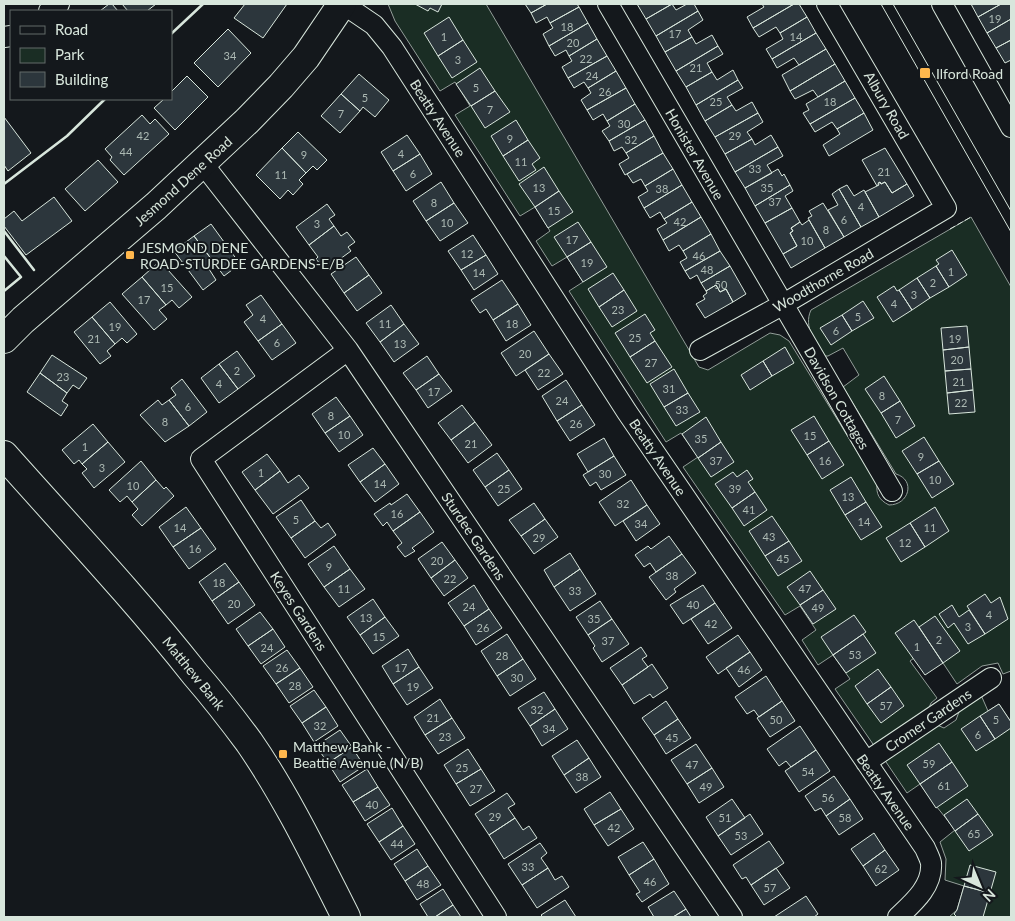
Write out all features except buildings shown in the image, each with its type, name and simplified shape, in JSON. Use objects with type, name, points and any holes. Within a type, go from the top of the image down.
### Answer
[{"type":"main road","name":"Jesmond Dene Road","points":[[4,339],[23,320],[203,164],[282,86],[306,57],[342,4]]},
{"type":"main road","name":"Matthew Bank","points":[[4,455],[133,598],[184,659],[248,742],[270,774],[346,917]]},
{"type":"street","name":"Beatty Avenue","points":[[342,4],[374,25],[392,47],[627,412],[925,848],[931,863],[929,882],[919,896],[898,917]]},
{"type":"street","name":"Honister Avenue","points":[[608,4],[782,305]]},
{"type":"street","name":"Albury Road","points":[[827,4],[946,208]]},
{"type":"street","points":[[942,4],[1011,128]]},
{"type":"street","name":"Sturdee Gardens","points":[[203,164],[348,350],[732,917]]},
{"type":"street","name":"Woodthorne Road","points":[[700,350],[782,305],[946,208]]},
{"type":"street","name":"Davidson Cottages","points":[[782,305],[892,490]]},
{"type":"street","name":"Keyes Gardens","points":[[348,350],[201,459],[496,917]]},
{"type":"street","name":"Cromer Gardens","points":[[866,762],[991,678]]},
{"type":"green space","points":[[388,4],[486,4],[699,367],[708,370],[770,333],[780,335],[789,341],[877,484],[879,496],[889,505],[896,504],[905,497],[908,492],[906,481],[896,474],[843,387],[859,375],[843,348],[828,356],[824,356],[811,334],[809,316],[811,310],[971,217],[1011,287],[1011,671],[1003,674],[998,663],[982,666],[957,684],[943,663],[914,658],[910,661],[937,698],[931,703],[927,712],[875,747],[835,689],[850,679],[833,655],[818,665],[802,640],[816,630],[800,606],[785,615],[683,467],[698,457],[681,433],[666,442],[569,291],[583,282],[567,257],[552,266],[536,241],[550,231],[535,207],[520,216],[455,115],[470,106],[455,82],[440,91],[395,21]]},
{"type":"green space","points":[[981,695],[988,711],[999,704],[1011,722],[1011,917],[949,917],[957,910],[964,886],[945,880],[946,859],[940,842],[955,830],[920,784],[907,793],[884,759],[937,725],[944,728],[956,720],[960,709]]},
{"type":"tram line","points":[[881,4],[1011,232]]},
{"type":"tram line","points":[[893,4],[1011,211]]},
{"type":"fence","points":[[950,229],[971,217]]},
{"type":"wall","points":[[172,33],[203,4]]},
{"type":"wall","points":[[4,184],[67,136],[104,100]]},
{"type":"wall","points":[[4,231],[34,270]]},
{"type":"wall","points":[[4,256],[21,277],[4,291]]},
{"type":"place","name":"Ilford Road","points":[[925,73]]},
{"type":"place","name":"JESMOND DENE ROAD-STURDEE GARDENS-E/B","points":[[130,255]]},
{"type":"place","name":"Matthew Bank - Beattie Avenue (N/B)","points":[[283,754]]}]
